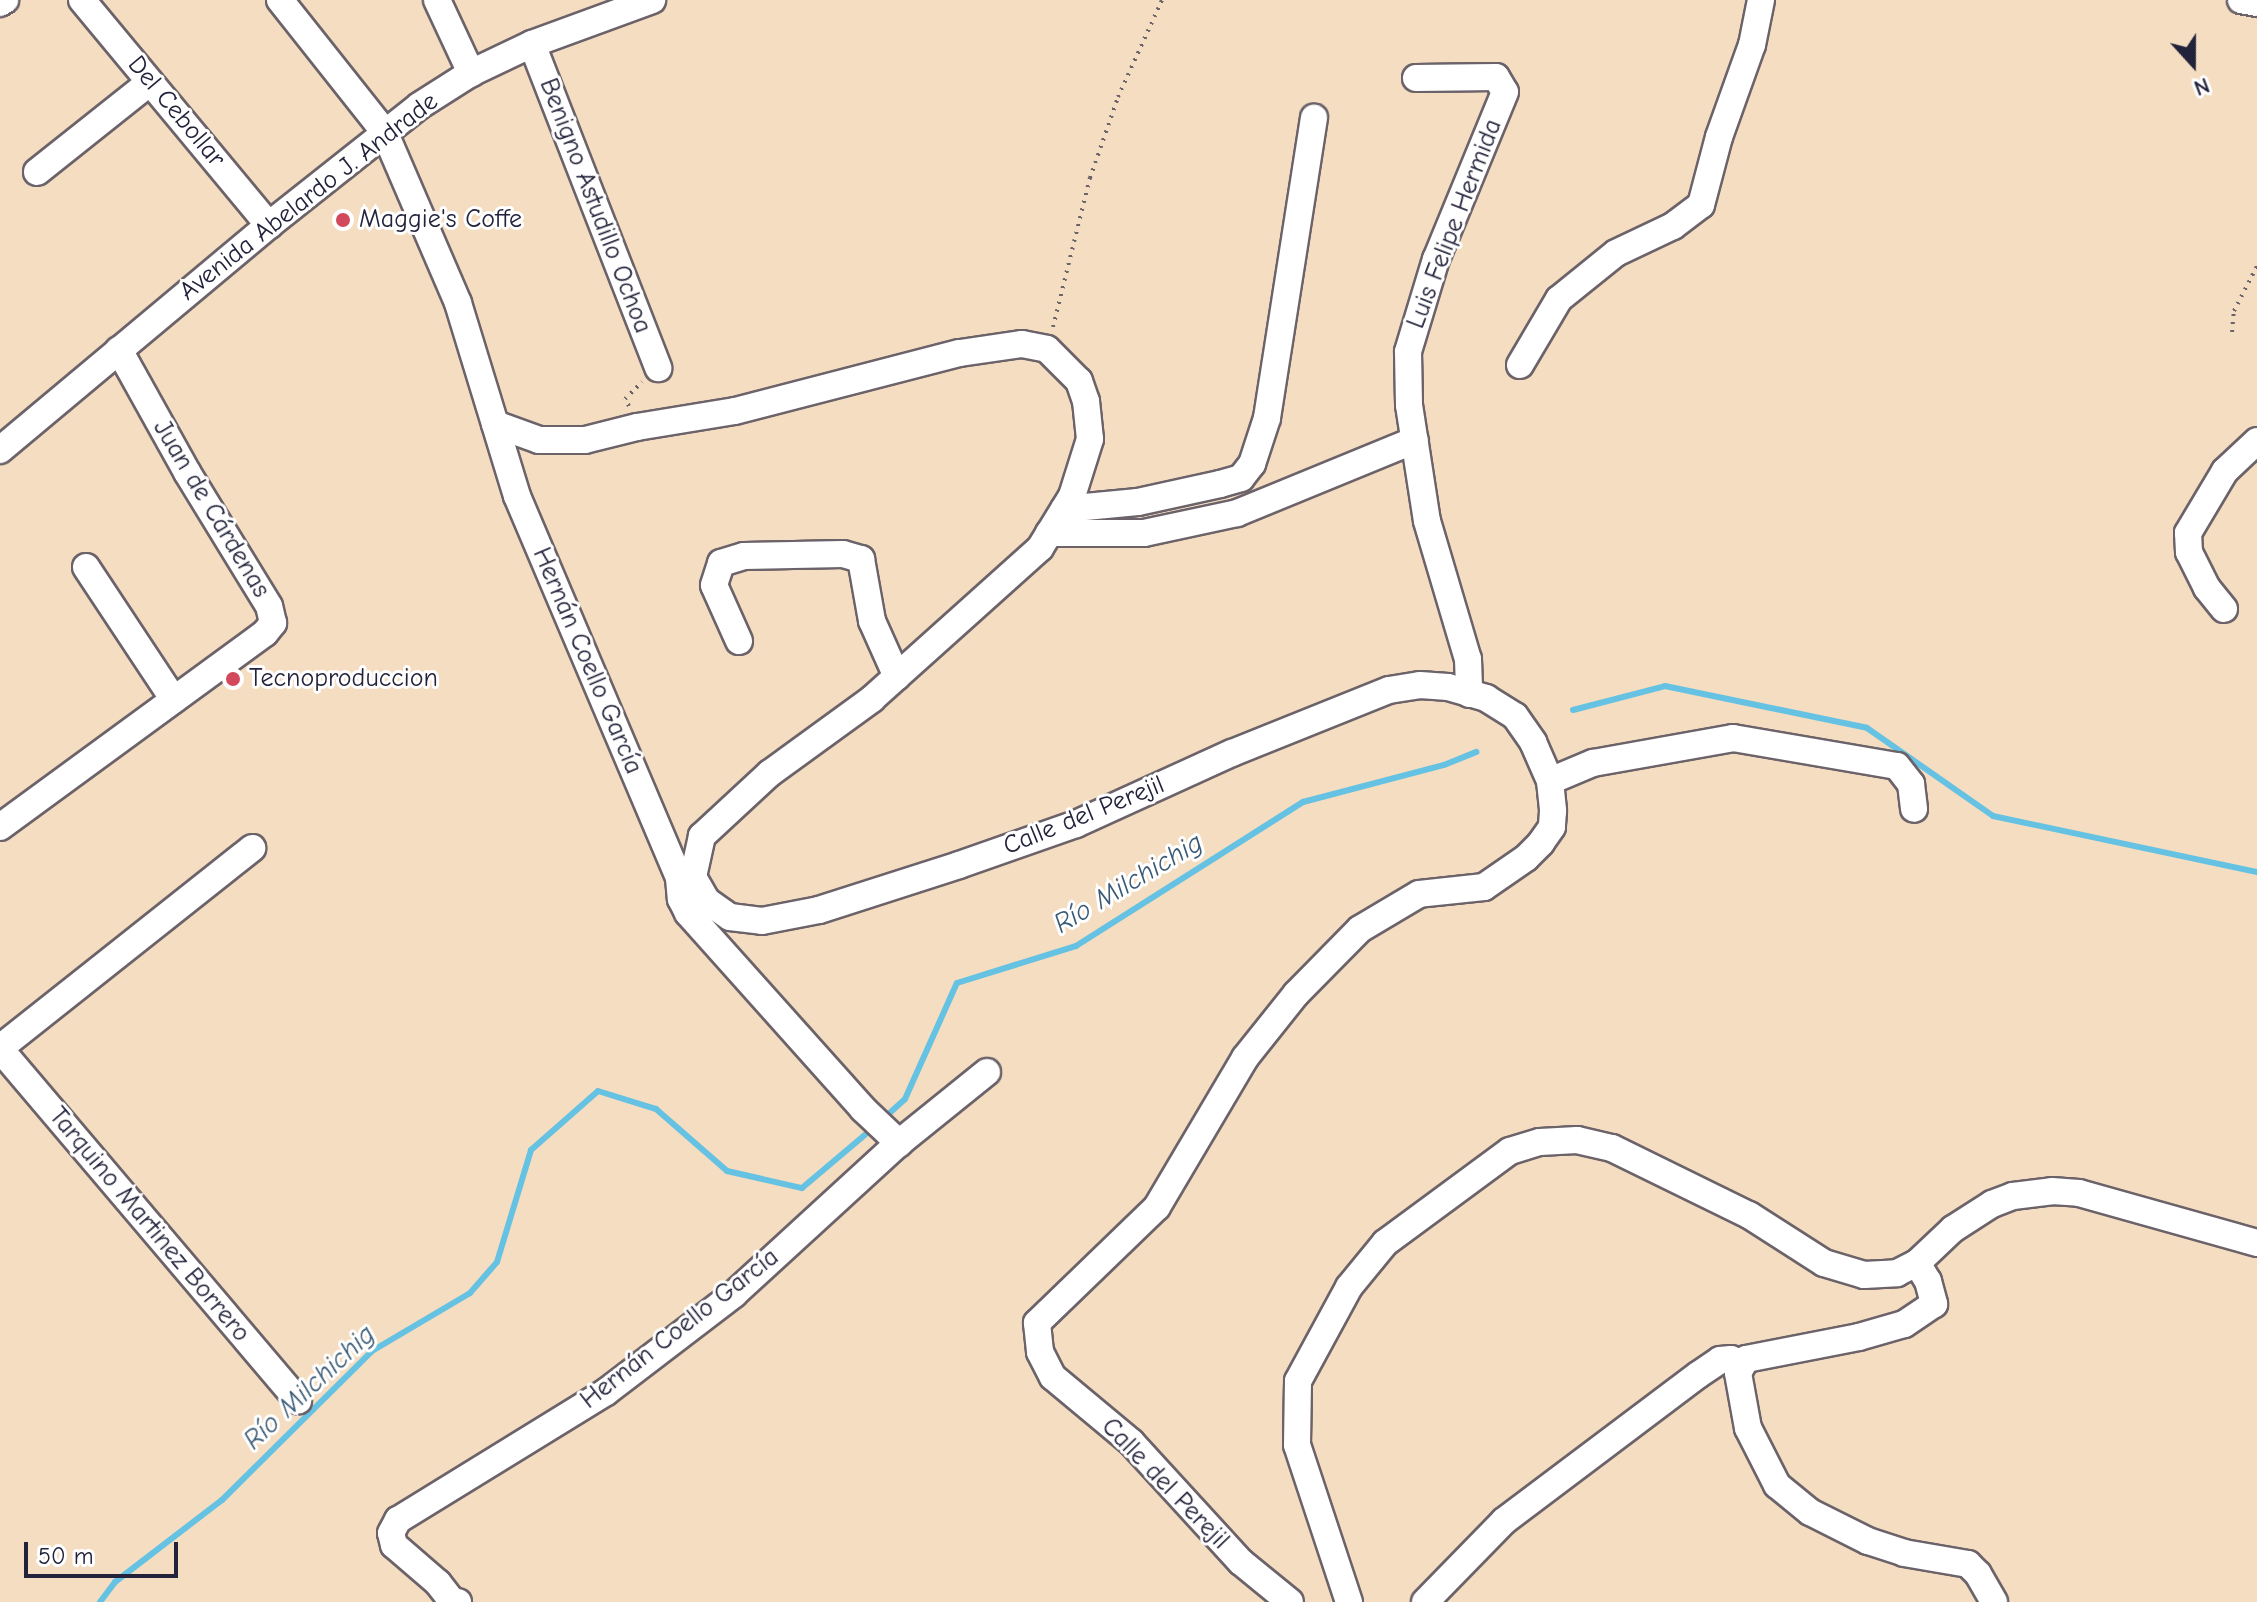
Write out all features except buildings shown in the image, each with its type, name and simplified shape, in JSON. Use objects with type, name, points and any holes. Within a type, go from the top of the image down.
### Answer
[{"type":"street","name":"Del Cebollar","points":[[82,0],[269,225]]},
{"type":"street","name":"Hernán Coello García","points":[[280,0],[384,131],[458,303],[517,496],[686,878],[681,899],[688,913],[863,1109],[894,1137]]},
{"type":"street","points":[[437,0],[471,73]]},
{"type":"street","name":"Avenida Abelardo J. Andrade","points":[[0,450],[384,131],[471,73],[532,44],[652,0]]},
{"type":"street","points":[[1520,365],[1559,299],[1616,253],[1673,226],[1701,205],[1719,137],[1752,45],[1761,0]]},
{"type":"street","points":[[2241,0],[2257,3]]},
{"type":"street","name":"Benigno Astudillo Ochoa","points":[[532,44],[658,368]]},
{"type":"street","name":"Luis Felipe Hermida","points":[[1416,78],[1496,77],[1503,84],[1505,92],[1436,259],[1408,352],[1409,405],[1427,521],[1468,659],[1469,694]]},
{"type":"street","points":[[37,172],[150,82]]},
{"type":"street","points":[[1064,509],[1138,502],[1220,484],[1241,478],[1252,464],[1267,418],[1314,118]]},
{"type":"street","points":[[495,424],[539,440],[585,440],[637,427],[735,411],[960,353],[1022,344],[1047,349],[1079,381],[1086,401],[1090,439],[1072,496],[1040,548],[872,699],[770,773],[712,822],[686,878]]},
{"type":"street","name":"Juan de Cárdenas","points":[[0,827],[265,633],[273,623],[269,606],[187,472],[119,350]]},
{"type":"street","points":[[1049,533],[1144,533],[1237,513],[1415,440]]},
{"type":"street","points":[[2224,609],[2207,588],[2189,552],[2188,533],[2225,471],[2257,441]]},
{"type":"street","points":[[739,641],[714,585],[721,563],[744,556],[843,554],[861,559],[872,621],[897,677]]},
{"type":"street","points":[[86,567],[174,700]]},
{"type":"street","name":"Calle del Perejil","points":[[686,878],[718,912],[738,919],[762,921],[819,910],[1076,824],[1232,753],[1389,690],[1420,685],[1469,694],[1486,698],[1515,716],[1533,742],[1550,781],[1552,827],[1526,858],[1484,887],[1419,894],[1392,907],[1360,929],[1296,994],[1245,1058],[1157,1207],[1037,1323],[1040,1352],[1053,1377],[1131,1442],[1241,1562],[1290,1602]]},
{"type":"street","points":[[1550,781],[1593,763],[1733,738],[1897,766],[1911,784],[1914,809]]},
{"type":"street","points":[[4,1061],[252,848]]},
{"type":"street","name":"Tarquino Martinez Borrero","points":[[4,1061],[298,1401]]},
{"type":"street","name":"Hernán Coello García","points":[[452,1601],[438,1583],[394,1545],[391,1533],[398,1520],[606,1392],[734,1294],[894,1137],[987,1072]]},
{"type":"street","points":[[1349,1602],[1297,1445],[1298,1381],[1349,1287],[1385,1243],[1510,1151],[1540,1142],[1577,1140],[1612,1148],[1749,1215],[1824,1263],[1864,1275],[1897,1273],[1917,1263],[1953,1229],[1992,1204],[2013,1196],[2052,1191],[2079,1193],[2257,1243]]},
{"type":"street","points":[[1917,1263],[1934,1298],[1928,1309],[1916,1317],[1859,1337],[1746,1359],[1738,1373],[1749,1434],[1777,1485],[1810,1512],[1868,1541],[1904,1553],[1968,1564],[1978,1574],[1994,1602]]},
{"type":"street","points":[[1425,1602],[1504,1521],[1698,1375],[1720,1360],[1731,1359],[1741,1365]]},
{"type":"street","points":[[452,1601],[458,1602]]},
{"type":"path","points":[[1047,349],[1090,178],[1118,97],[1162,0]]},
{"type":"path","points":[[2232,332],[2234,311],[2257,266]]},
{"type":"waterway","points":[[1573,710],[1665,686],[1867,728],[1993,816],[2257,872]]},
{"type":"waterway","name":"Río Milchichig","points":[[884,1118],[905,1099],[957,983],[1076,946],[1303,802],[1444,765],[1477,752]]},
{"type":"waterway","name":"Río Milchichig","points":[[100,1602],[115,1582],[222,1500],[372,1351],[470,1293],[497,1262],[531,1150],[598,1091],[656,1109],[727,1171],[802,1188],[873,1128]]},
{"type":"place","name":"Maggie's Coffe","points":[[343,220]]},
{"type":"place","name":"Tecnoproduccion","points":[[233,679]]}]
